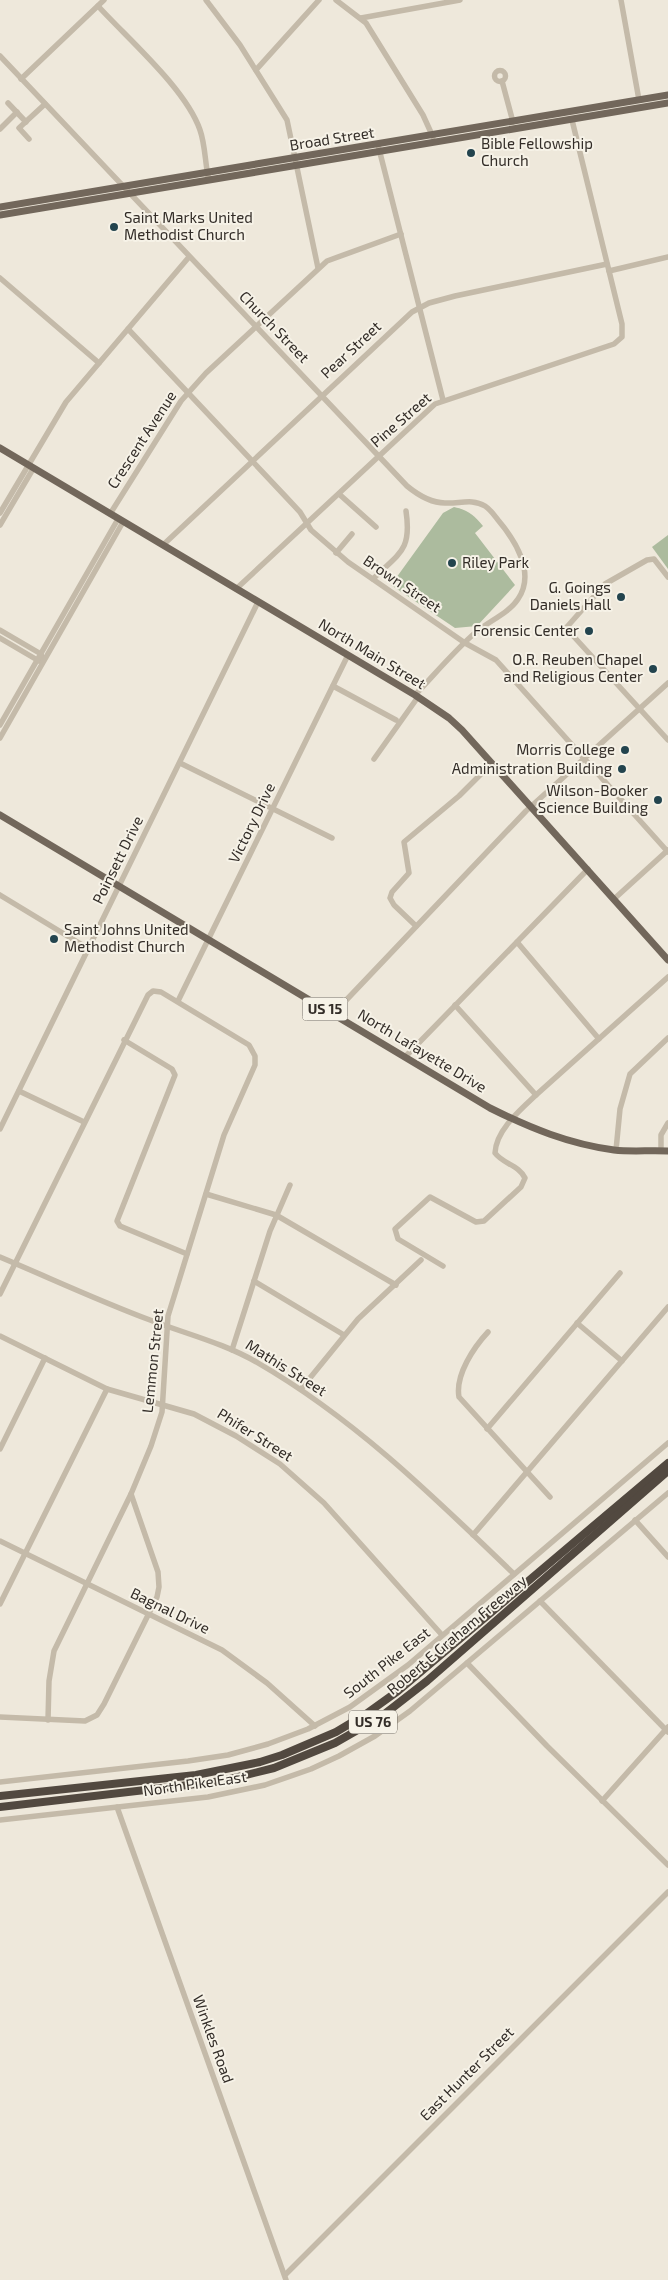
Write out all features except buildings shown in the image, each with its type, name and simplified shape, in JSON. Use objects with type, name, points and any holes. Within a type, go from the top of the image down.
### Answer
[{"type":"highway","name":"Robert E Graham Freeway","points":[[0,1796],[228,1770],[282,1755],[336,1732],[362,1717],[398,1691],[668,1463]]},
{"type":"highway","name":"Robert E Graham Freeway","points":[[0,1807],[230,1779],[274,1768],[335,1743],[382,1716],[420,1686],[668,1471]]},
{"type":"main road","name":"Broad Street","points":[[434,140],[513,122],[668,95]]},
{"type":"main road","name":"Broad Street","points":[[0,215],[130,194],[208,177],[297,162],[572,120],[668,103]]},
{"type":"main road","name":"Broad Street","points":[[0,207],[123,187],[208,177]]},
{"type":"main road","name":"North Main Street","points":[[0,448],[417,696],[449,718],[492,762],[668,960]]},
{"type":"main road","name":"North Lafayette Drive","points":[[0,815],[513,1120],[566,1141],[616,1150],[664,1151]]},
{"type":"street","points":[[21,79],[104,0]]},
{"type":"street","points":[[206,0],[256,70],[287,120],[318,268]]},
{"type":"street","points":[[256,70],[318,0]]},
{"type":"street","points":[[336,0],[361,18],[370,29],[423,115],[434,140]]},
{"type":"street","points":[[361,18],[460,0]]},
{"type":"street","points":[[621,0],[639,100]]},
{"type":"street","points":[[98,6],[160,72],[189,107],[201,134],[208,177]]},
{"type":"street","name":"Church Street","points":[[0,56],[407,486],[422,497],[444,503],[476,502],[489,509],[518,547],[524,573],[522,588],[519,598],[514,604],[465,642]]},
{"type":"street","points":[[502,81],[513,122]]},
{"type":"street","points":[[8,103],[26,122]]},
{"type":"street","points":[[29,139],[19,128],[45,104]]},
{"type":"street","points":[[0,129],[17,112]]},
{"type":"street","points":[[572,120],[609,271],[668,257]]},
{"type":"street","points":[[379,149],[443,400]]},
{"type":"street","name":"Crescent Avenue","points":[[110,514],[188,392],[256,326],[318,268],[338,256],[401,234]]},
{"type":"street","points":[[0,525],[66,402],[189,257]]},
{"type":"street","name":"Pear Street","points":[[162,545],[395,326],[419,308],[455,296],[607,264]]},
{"type":"street","name":"Pine Street","points":[[236,590],[430,407],[443,400],[614,344],[622,337],[622,324],[609,271]]},
{"type":"street","points":[[0,278],[99,363]]},
{"type":"street","name":"Brown Street","points":[[128,329],[300,512],[311,530],[336,553],[465,642],[488,654],[503,667],[668,851]]},
{"type":"street","points":[[0,513],[31,467]]},
{"type":"street","points":[[339,494],[376,528]]},
{"type":"street","points":[[373,579],[405,544],[408,534],[406,511]]},
{"type":"street","points":[[0,725],[41,659],[121,521]]},
{"type":"street","points":[[336,553],[352,534]]},
{"type":"street","points":[[668,577],[654,559],[647,560],[605,584],[566,628],[668,740]]},
{"type":"street","name":"Poinsett Drive","points":[[0,1129],[258,602]]},
{"type":"street","points":[[0,630],[41,659]]},
{"type":"street","points":[[0,638],[41,659]]},
{"type":"street","points":[[374,759],[417,696],[465,642]]},
{"type":"street","name":"Victory Drive","points":[[178,1001],[348,655]]},
{"type":"street","points":[[0,738],[41,659]]},
{"type":"street","points":[[333,1014],[531,806],[668,683]]},
{"type":"street","points":[[333,686],[396,720]]},
{"type":"street","points":[[416,926],[394,905],[390,898],[392,892],[409,873],[404,842],[459,796],[492,762]]},
{"type":"street","points":[[180,763],[332,838]]},
{"type":"street","points":[[614,899],[668,851]]},
{"type":"street","points":[[405,1057],[588,869]]},
{"type":"street","points":[[0,895],[89,949]]},
{"type":"street","points":[[517,942],[599,1039]]},
{"type":"street","points":[[443,1266],[398,1239],[395,1229],[430,1197],[476,1222],[484,1221],[521,1187],[525,1178],[522,1172],[498,1158],[495,1153],[499,1138],[536,1094],[668,977]]},
{"type":"street","points":[[0,1294],[146,997],[153,991],[162,992],[178,1001]]},
{"type":"street","name":"Lemmon Street","points":[[48,1720],[49,1681],[54,1652],[131,1494],[156,1432],[163,1405],[168,1316],[227,1128],[255,1066],[254,1051],[244,1040],[178,1001]]},
{"type":"street","points":[[455,1005],[536,1094]]},
{"type":"street","points":[[616,1150],[620,1110],[630,1074],[668,1038]]},
{"type":"street","points":[[124,1040],[169,1067],[175,1076],[117,1221],[120,1226],[187,1254]]},
{"type":"street","points":[[19,1090],[84,1122]]},
{"type":"street","points":[[664,1151],[661,1135],[668,1123]]},
{"type":"street","points":[[232,1350],[276,1215],[290,1184]]},
{"type":"street","points":[[206,1194],[276,1215],[396,1285]]},
{"type":"street","name":"Mathis Street","points":[[0,1257],[167,1326],[232,1350],[301,1390],[395,1461],[514,1574]]},
{"type":"street","points":[[301,1390],[344,1335],[421,1260]]},
{"type":"street","points":[[487,1429],[620,1273]]},
{"type":"street","points":[[254,1281],[344,1335]]},
{"type":"street","points":[[473,1535],[668,1307]]},
{"type":"street","points":[[577,1323],[622,1362]]},
{"type":"street","points":[[488,1332],[472,1355],[458,1388],[460,1399],[550,1497]]},
{"type":"street","name":"Phifer Street","points":[[0,1336],[107,1388],[186,1411],[210,1422],[257,1449],[292,1473],[340,1519],[442,1635]]},
{"type":"street","points":[[0,1449],[45,1358]]},
{"type":"street","points":[[0,1604],[107,1388]]},
{"type":"street","name":"South Pike East","points":[[0,1782],[214,1758],[268,1744],[315,1726],[365,1698],[668,1443]]},
{"type":"street","name":"North Pike East","points":[[0,1820],[208,1797],[242,1791],[311,1769],[358,1746],[387,1728],[467,1663],[668,1493]]},
{"type":"street","points":[[0,1717],[80,1722],[97,1716],[159,1592],[159,1576],[131,1494]]},
{"type":"street","points":[[635,1520],[668,1557]]},
{"type":"street","name":"Bagnal Drive","points":[[0,1541],[201,1639],[233,1658],[268,1683],[315,1726]]},
{"type":"street","points":[[540,1601],[667,1730],[602,1802]]},
{"type":"street","points":[[467,1663],[602,1802],[668,1865]]},
{"type":"street","name":"Winkles Road","points":[[117,1807],[286,2278]]},
{"type":"street","name":"East Hunter Street","points":[[286,2278],[668,1892]]},
{"type":"green space","name":"Riley Park","points":[[454,507],[470,514],[483,526],[475,533],[515,585],[477,626],[455,628],[391,585],[443,513]]},
{"type":"green space","points":[[668,535],[668,569],[652,547]]},
{"type":"place","name":"Bible Fellowship Church","points":[[471,153]]},
{"type":"place","name":"Saint Marks United Methodist Church","points":[[114,227]]},
{"type":"place","name":"Riley Park","points":[[452,563]]},
{"type":"place","name":"G. Goings Daniels Hall","points":[[621,597]]},
{"type":"place","name":"Forensic Center","points":[[589,631]]},
{"type":"place","name":"O.R. Reuben Chapel and Religious Center","points":[[653,669]]},
{"type":"place","name":"Morris College","points":[[625,750]]},
{"type":"place","name":"Administration Building","points":[[622,769]]},
{"type":"place","name":"Wilson-Booker Science Building","points":[[658,800]]},
{"type":"place","name":"Saint Johns United Methodist Church","points":[[54,939]]}]
